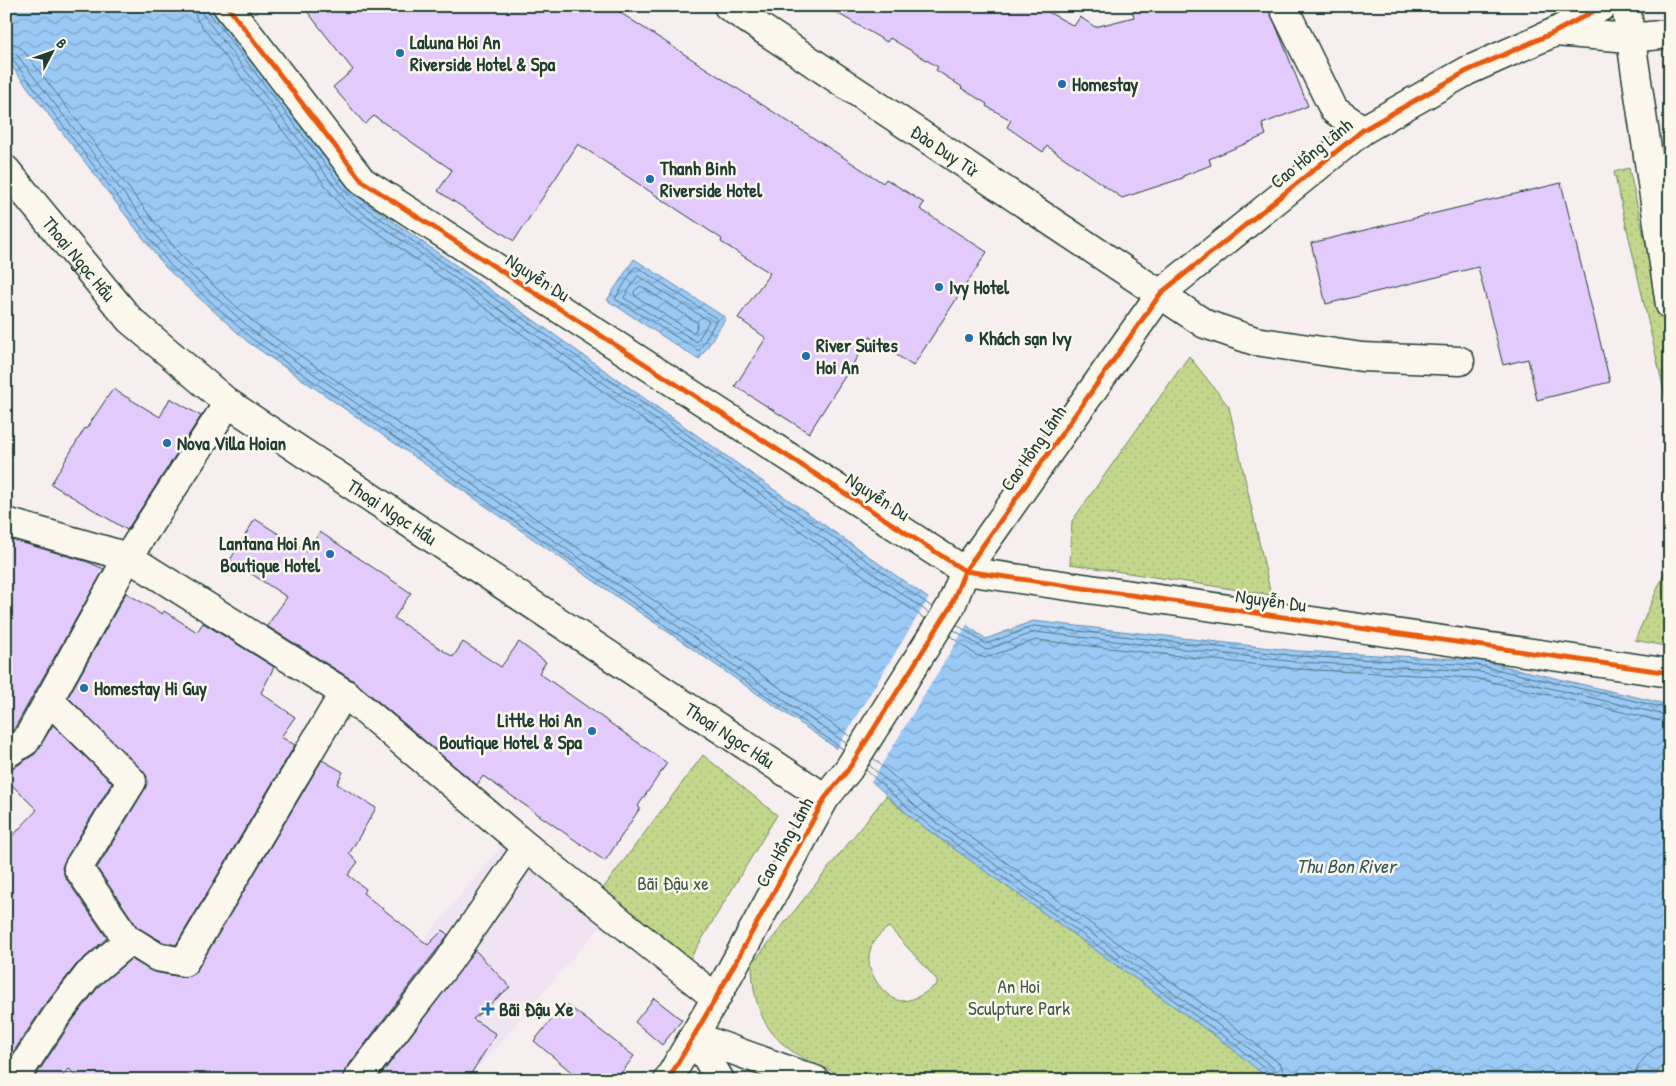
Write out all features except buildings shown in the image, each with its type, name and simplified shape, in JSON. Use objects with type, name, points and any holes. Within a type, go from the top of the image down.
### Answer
[{"type":"street","name":"Nguyễn Du","points":[[227,6],[362,180],[965,571],[1670,673]]},
{"type":"street","name":"Đào Duy Từ","points":[[728,6],[1205,324],[1255,341],[1362,358],[1460,361]]},
{"type":"street","points":[[1283,6],[1334,110],[1363,130]]},
{"type":"street","name":"Cao Hồng Lãnh","points":[[668,1080],[716,998],[825,798],[848,770],[951,606],[965,571],[1161,294],[1363,130],[1467,71],[1555,32],[1602,6]]},
{"type":"street","points":[[1626,6],[1670,305]]},
{"type":"street","name":"Cao Hồng Lãnh","points":[[1555,32],[1630,38],[1670,34]]},
{"type":"street","name":"Thoại Ngọc Hầu","points":[[6,170],[130,320],[228,403],[825,798]]},
{"type":"street","points":[[6,754],[26,741],[128,557],[228,403]]},
{"type":"street","points":[[6,522],[128,557],[344,693],[527,847],[716,998]]},
{"type":"street","points":[[48,700],[132,781],[78,868],[129,942],[156,957],[184,962],[344,693]]},
{"type":"street","points":[[357,1080],[459,946],[527,847]]},
{"type":"street","points":[[14,1080],[56,1015],[88,975],[129,942]]},
{"type":"street","points":[[694,1036],[720,1080]]},
{"type":"street","points":[[694,1036],[815,1080]]},
{"type":"shaded area","name":"Bãi Đậu Xe","points":[[510,836],[606,920],[479,1067],[414,951]]},
{"type":"green space","points":[[1629,168],[1670,355],[1670,417],[1614,172]]},
{"type":"green space","points":[[1189,356],[1229,407],[1271,595],[1070,564],[1072,521]]},
{"type":"green space","points":[[1670,560],[1670,647],[1635,640]]},
{"type":"green space","name":"Bãi Đậu xe","points":[[703,755],[777,815],[685,967],[601,891]]},
{"type":"green space","name":"An Hoi Sculpture Park","points":[[886,796],[914,820],[1225,1043],[1270,1080],[858,1080],[814,1064],[796,1054],[781,1042],[769,1028],[760,1011],[754,990],[752,964]],"holes":[[[889,927],[937,980],[937,984],[912,999],[902,1001],[891,997],[876,981],[869,965],[869,956],[874,941]]]},
{"type":"water","name":"Thu Bon River","points":[[6,6],[210,6],[353,193],[986,639],[1033,621],[1298,651],[1478,660],[1670,705],[1670,1060],[1651,1080],[1270,1080],[1225,1043],[914,820],[833,746],[248,342],[166,268],[6,59]]},
{"type":"water","points":[[634,259],[726,318],[699,360],[607,300]]},
{"type":"pier","points":[[930,596],[968,623],[870,784],[835,751]]},
{"type":"cycle path","points":[[227,6],[362,181],[965,571],[1670,673]]},
{"type":"cycle path","points":[[668,1080],[716,998],[825,798],[848,770],[951,606],[965,571],[1161,293],[1363,130],[1467,71],[1555,32],[1603,6]]},
{"type":"place","name":"Laluna Hoi An Riverside Hotel & Spa","points":[[400,53]]},
{"type":"place","name":"Homestay","points":[[1062,84]]},
{"type":"place","name":"Thanh Binh Riverside Hotel","points":[[650,179]]},
{"type":"place","name":"Ivy Hotel","points":[[939,287]]},
{"type":"place","name":"Khách sạn Ivy","points":[[969,338]]},
{"type":"place","name":"River Suites Hoi An","points":[[806,356]]},
{"type":"place","name":"Nova Villa Hoian","points":[[167,443]]},
{"type":"place","name":"Lantana Hoi An Boutique Hotel","points":[[330,554]]},
{"type":"place","name":"Homestay Hi Guy","points":[[84,688]]},
{"type":"place","name":"Little Hoi An Boutique Hotel & Spa","points":[[592,731]]},
{"type":"place","name":"Bãi Đậu Xe","points":[[488,1009]]}]
